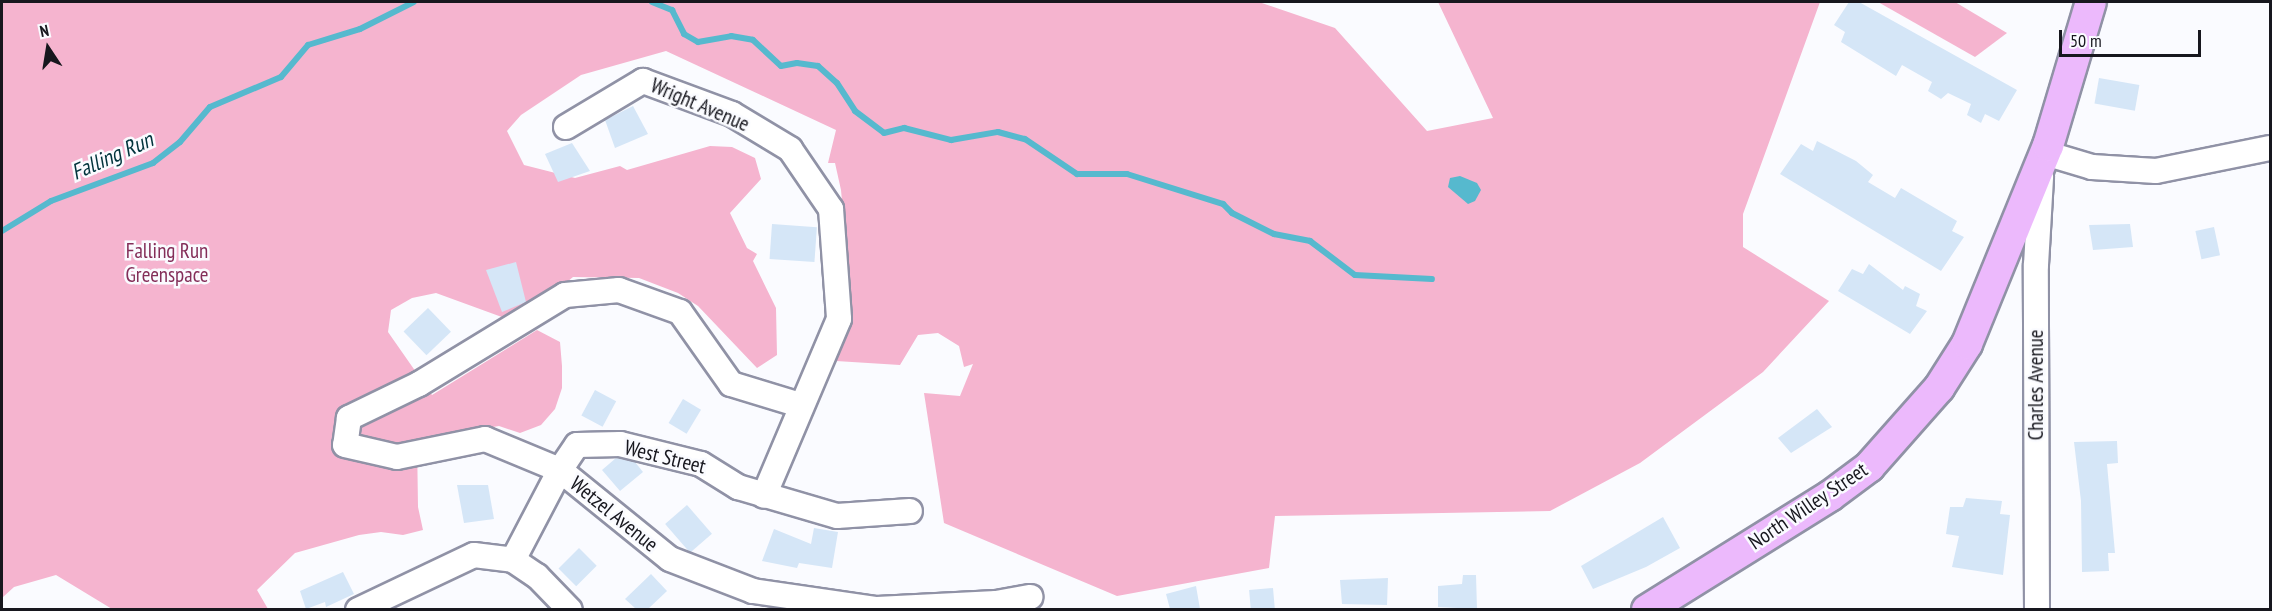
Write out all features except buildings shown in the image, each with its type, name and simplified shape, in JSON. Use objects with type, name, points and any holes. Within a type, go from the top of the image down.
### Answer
[{"type":"main road","name":"North Willey Street","points":[[1647,609],[1830,496],[1869,467],[1906,427],[1967,344],[2045,154],[2091,2]]},
{"type":"street","name":"Wright Avenue","points":[[566,127],[643,81],[732,114],[790,149],[831,209],[838,319],[800,405],[764,496]]},
{"type":"street","points":[[2045,154],[2092,167],[2156,171],[2271,148]]},
{"type":"street","name":"Charles Avenue","points":[[2037,609],[2036,265],[2045,154]]},
{"type":"street","name":"Wetzel Avenue","points":[[800,405],[731,384],[680,312],[619,290],[565,295],[451,362],[420,384],[349,418],[345,445],[397,457],[485,439],[560,470],[670,559],[753,591],[878,609],[996,603],[1030,597]]},
{"type":"street","name":"West Street","points":[[513,560],[560,470],[577,446],[620,444],[701,464],[738,488],[837,516],[910,511]]},
{"type":"street","points":[[358,609],[474,555],[513,560],[537,576],[570,609]]},
{"type":"green space","name":"Falling Run Greenspace","points":[[2,2],[1259,2],[1335,28],[1427,131],[1493,118],[1438,2],[1820,2],[1743,214],[1743,247],[1829,301],[1763,372],[1640,463],[1550,511],[1275,516],[1269,568],[1117,596],[944,523],[924,393],[960,396],[973,364],[964,367],[959,346],[938,333],[918,335],[900,365],[836,361],[848,267],[841,190],[835,163],[828,163],[836,130],[666,51],[581,75],[521,115],[507,131],[524,165],[575,178],[620,166],[627,170],[710,146],[732,147],[755,158],[761,179],[730,213],[747,248],[757,254],[753,261],[776,308],[777,355],[757,368],[698,306],[678,293],[639,278],[573,277],[518,323],[436,293],[412,298],[391,310],[388,332],[432,395],[537,330],[560,342],[562,366],[562,388],[555,409],[541,425],[520,433],[499,426],[417,439],[418,507],[423,530],[403,535],[381,532],[359,535],[295,553],[257,590],[268,609],[112,609],[56,575],[14,587],[2,598]]},
{"type":"green space","points":[[1878,2],[1955,2],[2007,33],[1975,57]]},
{"type":"water","points":[[1460,176],[1477,183],[1481,190],[1475,201],[1468,204],[1448,187],[1450,178]]},
{"type":"waterway","name":"Falling Run","points":[[2,231],[51,201],[153,163],[180,142],[210,107],[281,77],[308,45],[360,29],[414,2]]},
{"type":"waterway","points":[[652,2],[672,10],[684,34],[698,42],[731,36],[753,40],[781,66],[797,63],[818,66],[837,83],[855,111],[884,133],[904,128],[951,140],[998,132],[1025,139],[1077,174],[1127,174],[1223,204],[1232,213],[1274,234],[1310,241],[1355,275],[1432,279]]}]
